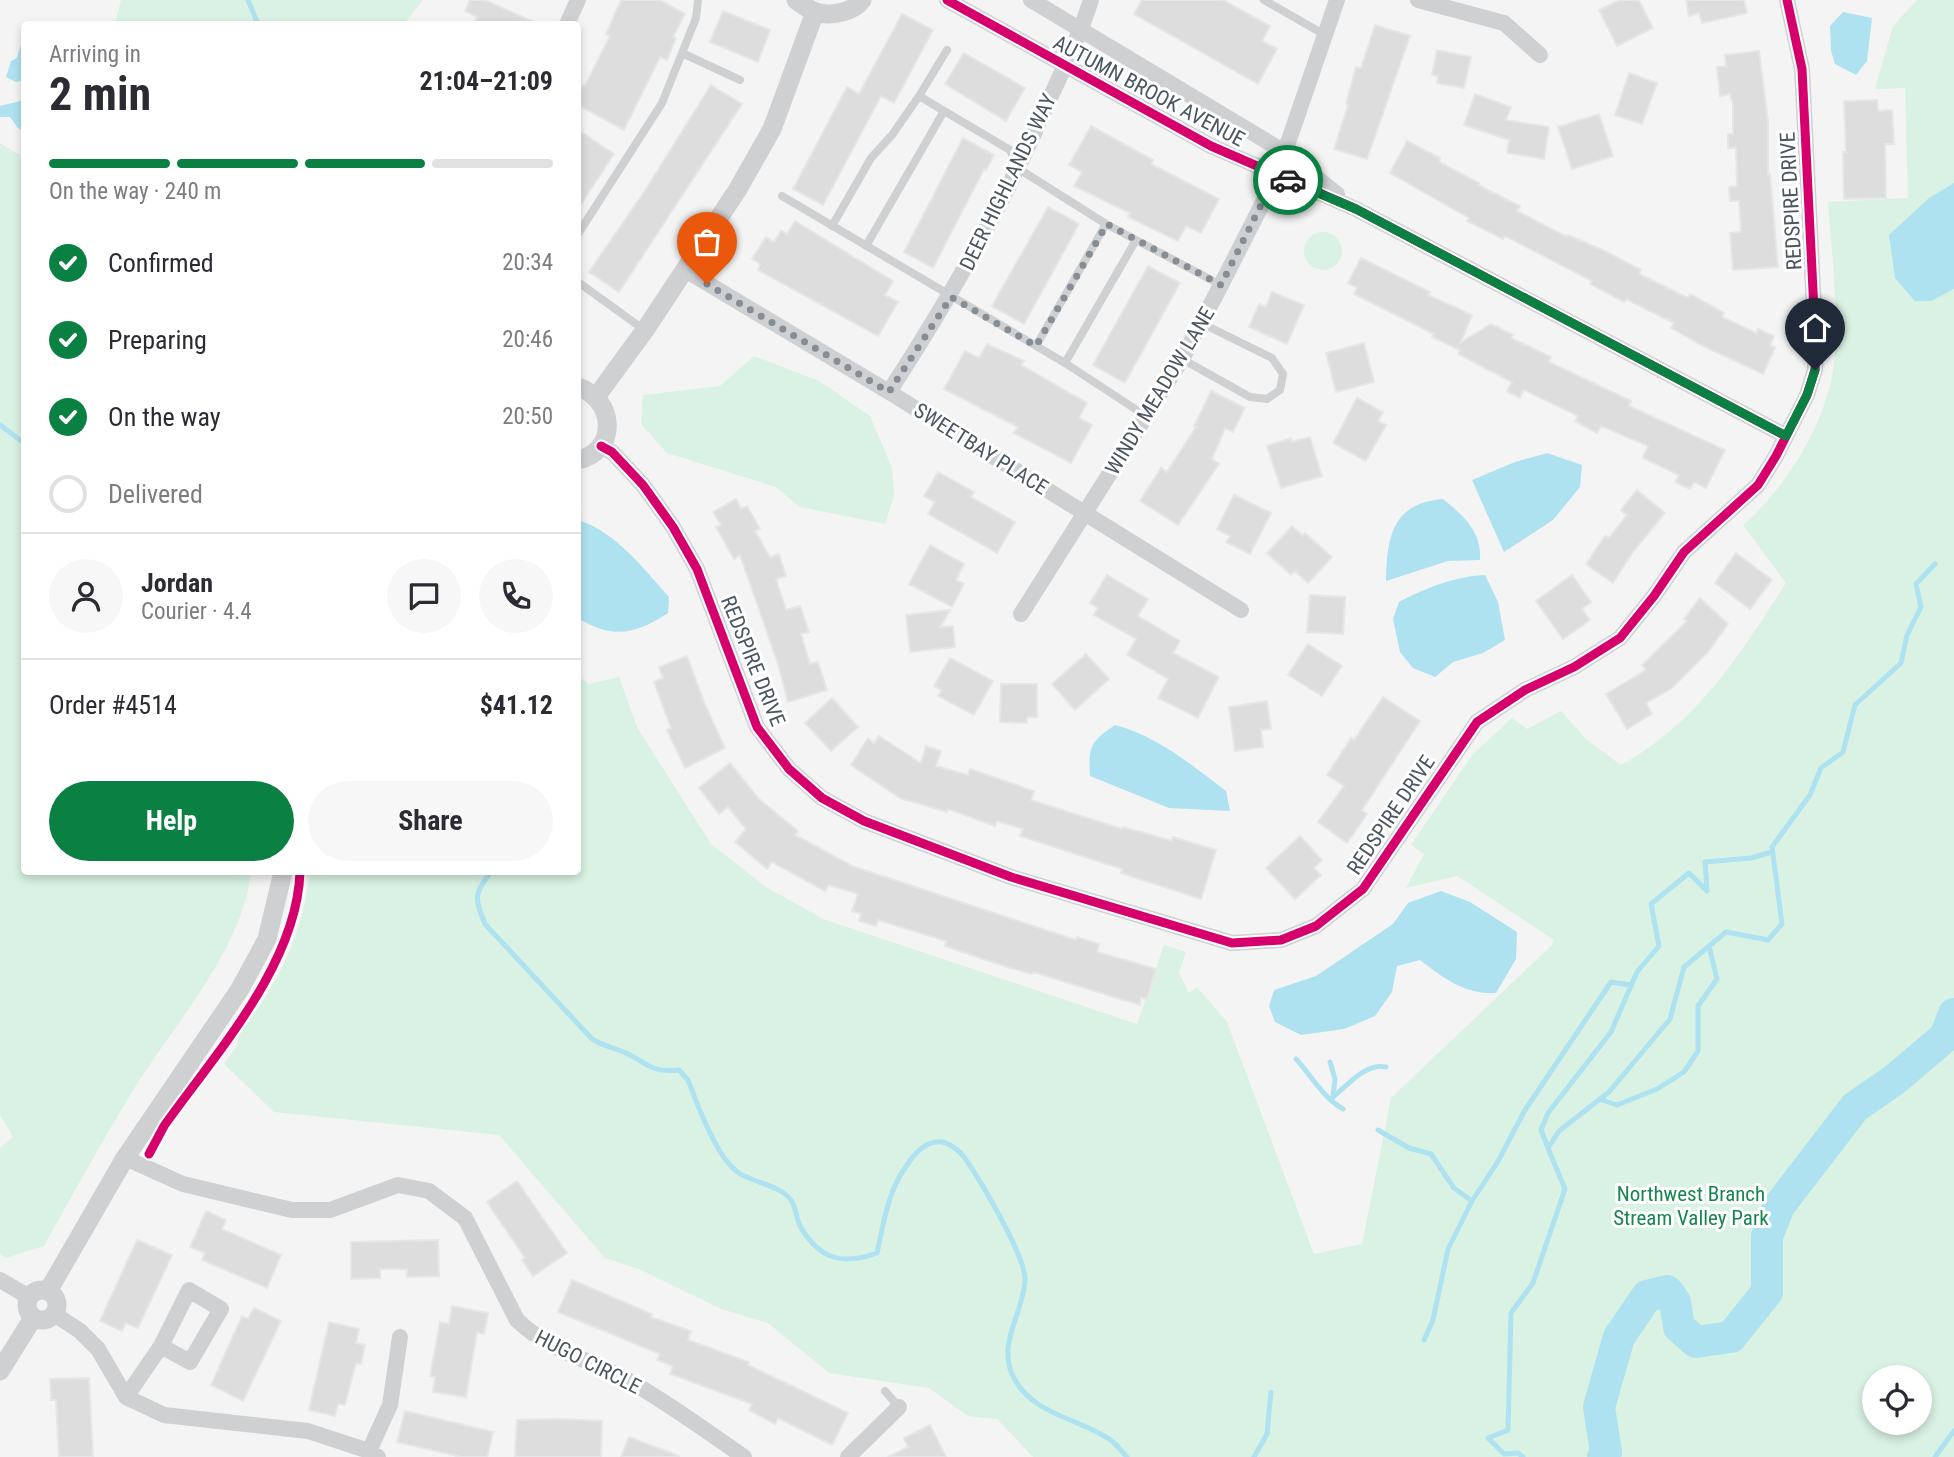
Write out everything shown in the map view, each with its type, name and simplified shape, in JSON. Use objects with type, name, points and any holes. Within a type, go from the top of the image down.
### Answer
[{"type":"street","points":[[568,21],[578,0]]},
{"type":"street","points":[[796,0],[816,12],[835,14],[858,6],[862,0]]},
{"type":"street","name":"AUTUMN BROOK AVENUE","points":[[947,0],[1211,146],[1356,209],[1786,436]]},
{"type":"street","name":"AUTUMN BROOK AVENUE","points":[[1031,0],[1283,152],[1356,209]]},
{"type":"street","name":"DEER HIGHLANDS WAY","points":[[889,392],[951,297],[1019,169],[1082,29],[1091,0]]},
{"type":"street","name":"WINDY MEADOW LANE","points":[[1021,614],[1182,359],[1221,285],[1276,175],[1337,0]]},
{"type":"street","points":[[1418,0],[1504,23],[1540,55]]},
{"type":"street","name":"REDSPIRE DRIVE","points":[[601,446],[612,452],[643,485],[673,527],[697,569],[757,727],[789,769],[821,797],[864,821],[1011,877],[1232,943],[1281,940],[1316,926],[1363,889],[1477,722],[1525,690],[1574,667],[1619,638],[1654,596],[1684,552],[1758,485],[1786,436],[1807,395],[1815,370],[1816,351],[1802,69],[1787,0]]},
{"type":"street","points":[[596,397],[645,330],[738,189],[772,129],[816,12]]},
{"type":"street","name":"SWEETBAY PLACE","points":[[685,270],[889,392],[1241,610]]},
{"type":"street","points":[[581,389],[596,397],[607,415],[606,436],[601,446],[593,454],[581,459]]},
{"type":"street","points":[[48,1292],[125,1158],[240,989],[267,939],[282,875]]},
{"type":"street","name":"HUGO CIRCLE","points":[[125,1158],[183,1184],[292,1210],[330,1210],[398,1185],[429,1191],[466,1218],[517,1320],[531,1334],[551,1347],[625,1379],[744,1457]]},
{"type":"street","points":[[0,1280],[29,1297]]},
{"type":"street","points":[[35,1291],[48,1292],[57,1304],[54,1314],[47,1320],[33,1318],[27,1311],[29,1297],[35,1291]]},
{"type":"street","points":[[54,1314],[80,1331],[98,1349],[126,1397],[164,1415],[308,1432],[374,1454],[390,1405],[400,1337]]},
{"type":"street","points":[[0,1371],[33,1318]]},
{"type":"street","points":[[126,1397],[161,1346]]},
{"type":"street","points":[[848,1457],[899,1407]]},
{"type":"lane","points":[[581,229],[662,103],[696,18],[698,0]]},
{"type":"lane","points":[[1264,0],[1325,35]]},
{"type":"lane","points":[[832,226],[871,158],[892,135],[947,50]]},
{"type":"lane","points":[[682,52],[740,80]]},
{"type":"lane","points":[[919,96],[1010,150],[1019,169],[1107,224],[1221,285]]},
{"type":"lane","points":[[866,246],[944,111]]},
{"type":"lane","points":[[782,196],[1065,363],[1146,416]]},
{"type":"lane","points":[[1036,346],[1107,224]]},
{"type":"lane","points":[[1065,363],[1136,240]]},
{"type":"lane","points":[[581,284],[645,330]]},
{"type":"lane","points":[[1182,359],[1250,397],[1267,399],[1280,390],[1283,374],[1272,358],[1201,323]]},
{"type":"lane","points":[[885,1391],[899,1407]]},
{"type":"green space","points":[[121,0],[423,0],[406,21],[116,21]]},
{"type":"green space","name":"Northwest Branch Stream Valley Park","points":[[1917,0],[1954,0],[1954,1457],[1033,1457],[997,1419],[968,1416],[929,1388],[829,1373],[768,1323],[721,1309],[641,1270],[605,1258],[499,1135],[274,1112],[224,1064],[239,1043],[236,1038],[264,999],[285,960],[301,919],[310,875],[581,875],[581,678],[589,684],[619,677],[638,729],[711,844],[766,887],[823,919],[1137,1024],[1164,945],[1186,952],[1179,973],[1189,993],[1197,987],[1227,1022],[1314,1254],[1362,1244],[1391,1098],[1552,945],[1554,940],[1457,876],[1406,888],[1424,854],[1411,845],[1472,755],[1512,718],[1527,729],[1561,711],[1587,740],[1621,765],[1648,748],[1673,729],[1715,685],[1786,583],[1743,525],[1789,473],[1813,431],[1830,386],[1836,325],[1828,202],[1908,198],[1905,88],[1875,89],[1893,26]]},
{"type":"green space","points":[[0,143],[21,155],[21,875],[250,875],[235,929],[221,957],[134,1089],[44,1246],[6,1258],[0,1254],[0,1148],[13,1137],[0,1115]]},
{"type":"green space","points":[[1323,232],[1337,237],[1342,251],[1337,265],[1323,270],[1309,265],[1304,251],[1309,237]]},
{"type":"green space","points":[[754,356],[819,381],[870,416],[892,468],[894,496],[885,524],[800,507],[776,487],[667,453],[641,424],[643,395],[720,386]]},
{"type":"water","points":[[1843,12],[1872,18],[1867,61],[1856,75],[1835,64],[1831,51],[1830,26]]},
{"type":"water","points":[[21,44],[21,81],[16,82],[6,77],[11,61],[17,58]]},
{"type":"water","points":[[21,101],[21,130],[10,117],[0,117],[0,106]]},
{"type":"water","points":[[1954,183],[1954,289],[1931,301],[1915,301],[1895,278],[1889,235],[1929,198]]},
{"type":"water","points":[[1547,453],[1582,465],[1580,487],[1553,520],[1504,552],[1472,480],[1515,462]]},
{"type":"water","points":[[1443,499],[1464,518],[1475,533],[1480,560],[1448,561],[1386,581],[1388,550],[1396,525],[1413,507]]},
{"type":"water","points":[[581,521],[617,542],[669,597],[668,613],[634,630],[613,631],[581,620]]},
{"type":"water","points":[[1485,575],[1498,602],[1505,640],[1483,653],[1453,662],[1435,677],[1413,668],[1400,652],[1393,619],[1399,602],[1440,584]]},
{"type":"water","points":[[1115,725],[1160,744],[1200,771],[1226,791],[1230,811],[1169,808],[1090,776],[1093,746]]},
{"type":"water","points":[[1441,891],[1470,902],[1517,932],[1516,959],[1496,993],[1465,988],[1446,979],[1420,960],[1397,966],[1392,992],[1375,1016],[1344,1029],[1301,1035],[1275,1022],[1269,1006],[1274,990],[1316,976],[1393,924],[1408,903]]},
{"type":"building","points":[[470,0],[485,0],[531,21],[475,21],[477,17],[465,11]]},
{"type":"building","points":[[621,0],[660,0],[685,14],[673,37],[676,38],[667,60],[660,57],[624,130],[581,107],[581,89],[610,36],[606,34]]},
{"type":"building","points":[[1142,0],[1223,0],[1270,26],[1262,41],[1277,49],[1258,84],[1134,14]]},
{"type":"building","points":[[1620,0],[1639,0],[1653,28],[1617,46],[1599,10]]},
{"type":"building","points":[[1686,0],[1744,0],[1747,13],[1702,23],[1699,13],[1689,16]]},
{"type":"building","points":[[723,11],[770,30],[758,62],[710,42]]},
{"type":"building","points":[[902,14],[933,30],[894,103],[881,96],[823,205],[793,189],[847,87],[859,94]]},
{"type":"building","points":[[1375,25],[1410,36],[1367,159],[1334,149],[1348,105],[1346,104],[1356,67],[1361,68]]},
{"type":"building","points":[[1437,50],[1471,57],[1464,88],[1437,83],[1438,76],[1432,75]]},
{"type":"building","points":[[1759,51],[1768,121],[1768,174],[1778,267],[1733,270],[1730,233],[1741,232],[1739,201],[1730,201],[1729,187],[1737,186],[1736,148],[1728,148],[1728,134],[1733,134],[1733,104],[1730,94],[1720,96],[1717,67],[1726,66],[1725,55]]},
{"type":"building","points":[[964,53],[1025,88],[1006,121],[945,84]]},
{"type":"building","points":[[1629,73],[1657,83],[1642,124],[1615,115]]},
{"type":"building","points":[[711,85],[742,104],[619,292],[589,272],[644,192]]},
{"type":"building","points":[[1475,94],[1511,107],[1506,120],[1549,127],[1544,159],[1507,153],[1509,140],[1464,125]]},
{"type":"building","points":[[1877,100],[1878,111],[1892,110],[1894,144],[1885,144],[1886,198],[1844,199],[1844,101]]},
{"type":"building","points":[[1599,114],[1613,156],[1572,169],[1558,127]]},
{"type":"building","points":[[1091,126],[1153,160],[1151,164],[1219,199],[1201,233],[1186,226],[1178,241],[1128,217],[1130,213],[1074,186],[1082,172],[1069,165]]},
{"type":"building","points":[[581,132],[614,154],[581,204]]},
{"type":"building","points":[[963,138],[994,155],[986,170],[984,169],[933,268],[904,252]]},
{"type":"building","points":[[1407,141],[1440,158],[1439,162],[1479,183],[1478,185],[1520,206],[1517,211],[1567,237],[1568,235],[1607,252],[1641,270],[1639,274],[1688,298],[1690,294],[1724,313],[1722,317],[1756,333],[1758,329],[1774,336],[1770,345],[1775,348],[1763,374],[1671,328],[1674,323],[1626,299],[1624,302],[1590,284],[1592,281],[1505,236],[1503,239],[1467,221],[1469,218],[1390,173]]},
{"type":"building","points":[[1048,207],[1079,224],[1024,324],[992,306]]},
{"type":"building","points":[[795,221],[893,281],[885,295],[898,302],[878,336],[758,270],[760,264],[752,259],[766,237],[774,242],[781,231],[787,234]]},
{"type":"building","points":[[1361,258],[1430,292],[1428,295],[1472,315],[1461,342],[1491,324],[1513,335],[1511,338],[1551,357],[1549,362],[1631,401],[1629,406],[1725,450],[1706,488],[1694,482],[1690,489],[1675,482],[1679,475],[1643,458],[1648,446],[1601,426],[1597,433],[1575,421],[1578,416],[1524,390],[1520,398],[1507,391],[1512,382],[1458,354],[1460,350],[1432,337],[1434,334],[1354,294],[1357,288],[1348,283]]},
{"type":"building","points":[[1148,266],[1180,283],[1125,383],[1093,365]]},
{"type":"building","points":[[1272,292],[1304,305],[1287,344],[1249,327],[1259,304],[1266,307]]},
{"type":"building","points":[[1364,343],[1374,382],[1336,392],[1326,353]]},
{"type":"building","points":[[987,344],[1024,361],[1021,365],[1087,403],[1079,418],[1092,425],[1071,463],[1014,433],[1018,427],[944,389],[965,351],[979,358]]},
{"type":"building","points":[[1211,391],[1245,408],[1233,432],[1225,428],[1212,459],[1219,464],[1178,525],[1140,501],[1161,468],[1167,472],[1196,427],[1194,426]]},
{"type":"building","points":[[1357,398],[1383,412],[1378,421],[1386,425],[1366,461],[1333,443]]},
{"type":"building","points":[[1310,437],[1322,476],[1281,488],[1267,446],[1291,438],[1292,442]]},
{"type":"building","points":[[938,472],[974,492],[971,497],[1015,522],[997,553],[928,514],[935,502],[924,496]]},
{"type":"building","points":[[1637,490],[1665,513],[1632,553],[1613,583],[1586,564],[1605,536],[1609,538],[1627,515],[1621,510]]},
{"type":"building","points":[[1234,495],[1271,513],[1250,554],[1226,542],[1230,536],[1217,529]]},
{"type":"building","points":[[736,499],[741,509],[747,506],[760,529],[755,531],[770,557],[779,554],[786,576],[776,579],[786,610],[800,606],[809,632],[801,634],[810,664],[818,662],[827,690],[788,702],[777,661],[740,555],[734,559],[716,527],[721,525],[713,512]]},
{"type":"building","points":[[1292,526],[1303,536],[1305,533],[1332,557],[1308,583],[1295,571],[1291,575],[1267,553]]},
{"type":"building","points":[[930,545],[964,564],[956,580],[964,584],[952,607],[909,584]]},
{"type":"building","points":[[1736,553],[1772,580],[1750,609],[1715,583]]},
{"type":"building","points":[[1107,575],[1148,599],[1138,616],[1180,641],[1173,653],[1219,677],[1198,718],[1158,698],[1168,679],[1127,655],[1136,639],[1094,615],[1098,608],[1090,603]]},
{"type":"building","points":[[1572,575],[1591,602],[1582,609],[1590,620],[1563,639],[1536,601]]},
{"type":"building","points":[[1310,595],[1345,597],[1343,634],[1307,632]]},
{"type":"building","points":[[1700,598],[1728,624],[1708,652],[1672,688],[1646,703],[1652,714],[1627,729],[1606,694],[1646,670],[1642,665],[1687,621],[1684,619]]},
{"type":"building","points":[[950,610],[940,627],[953,626],[955,647],[910,652],[906,615]]},
{"type":"building","points":[[1308,644],[1342,666],[1322,696],[1288,675]]},
{"type":"building","points":[[1086,654],[1109,679],[1075,710],[1052,684]]},
{"type":"building","points":[[687,656],[725,748],[685,768],[667,730],[671,728],[654,682],[663,678],[659,667]]},
{"type":"building","points":[[950,658],[993,681],[974,715],[938,696],[942,690],[934,686]]},
{"type":"building","points":[[1001,684],[1037,684],[1037,717],[1027,717],[1027,723],[1000,722]]},
{"type":"building","points":[[1383,697],[1420,721],[1362,810],[1367,814],[1347,843],[1318,822],[1344,786],[1327,775]]},
{"type":"building","points":[[832,698],[858,727],[831,751],[805,723]]},
{"type":"building","points":[[1267,701],[1271,729],[1261,730],[1263,747],[1235,751],[1229,707]]},
{"type":"building","points":[[879,736],[921,763],[926,746],[941,751],[936,766],[968,775],[970,769],[1034,791],[1031,800],[1122,829],[1123,827],[1172,841],[1173,837],[1216,850],[1201,899],[1121,873],[1122,869],[1020,836],[1023,829],[997,821],[995,826],[948,809],[947,812],[900,798],[851,765],[868,738],[874,744]]},
{"type":"building","points":[[730,763],[759,799],[798,831],[795,835],[852,866],[1076,940],[1077,937],[1099,944],[1097,952],[1156,969],[1147,999],[1141,998],[1140,1005],[1033,972],[1032,974],[1004,966],[945,946],[946,941],[878,920],[876,926],[859,921],[861,914],[852,911],[858,894],[829,885],[825,891],[772,862],[767,869],[735,842],[746,829],[728,807],[719,814],[699,788]]},
{"type":"building","points":[[1300,836],[1322,860],[1314,868],[1321,875],[1295,899],[1266,868]]},
{"type":"building","points":[[517,1181],[567,1253],[533,1276],[522,1260],[525,1258],[487,1202]]},
{"type":"building","points":[[206,1211],[226,1220],[222,1229],[281,1255],[267,1288],[202,1260],[205,1253],[190,1247]]},
{"type":"building","points":[[137,1240],[172,1255],[138,1328],[126,1323],[122,1331],[100,1321]]},
{"type":"building","points":[[438,1240],[439,1276],[407,1277],[407,1269],[380,1269],[380,1278],[351,1279],[351,1242]]},
{"type":"building","points":[[572,1280],[652,1314],[651,1317],[691,1331],[688,1340],[749,1362],[748,1365],[848,1413],[832,1445],[778,1418],[775,1424],[749,1410],[752,1404],[670,1374],[673,1366],[657,1360],[660,1354],[558,1312]]},
{"type":"building","points":[[452,1306],[488,1313],[484,1334],[477,1332],[466,1397],[433,1392],[435,1377],[430,1376],[440,1322],[449,1324]]},
{"type":"building","points":[[254,1308],[281,1321],[243,1401],[211,1385],[242,1316],[248,1319]]},
{"type":"building","points":[[329,1322],[359,1329],[356,1343],[365,1345],[361,1364],[356,1363],[345,1405],[338,1404],[335,1416],[309,1410]]},
{"type":"building","points":[[89,1378],[93,1457],[59,1457],[56,1400],[51,1400],[50,1379]]},
{"type":"building","points":[[405,1411],[493,1432],[487,1457],[461,1457],[397,1442]]},
{"type":"building","points":[[517,1420],[602,1421],[601,1457],[515,1457]]},
{"type":"building","points":[[930,1425],[946,1457],[888,1457],[908,1447],[904,1438]]},
{"type":"building","points":[[629,1437],[679,1456],[679,1457],[621,1457]]},
{"type":"waterway","points":[[248,0],[257,21]]},
{"type":"waterway","points":[[0,425],[21,441]]},
{"type":"waterway","points":[[1523,1457],[1518,1453],[1504,1454],[1488,1438],[1508,1430],[1511,1313],[1533,1283],[1565,1189],[1548,1148],[1559,1131],[1609,1092],[1670,1019],[1684,967],[1726,932],[1768,940],[1782,924],[1772,847],[1810,795],[1821,768],[1843,752],[1855,705],[1901,663],[1907,635],[1921,607],[1916,584],[1935,564]]},
{"type":"waterway","points":[[1548,1148],[1541,1130],[1548,1113],[1611,1032],[1637,972],[1659,946],[1651,904],[1689,873],[1707,891],[1705,862],[1751,858],[1772,852]]},
{"type":"waterway","points":[[489,875],[477,896],[485,924],[592,1039],[657,1069],[679,1070],[688,1080],[709,1131],[723,1156],[739,1173],[786,1195],[793,1203],[800,1226],[807,1237],[823,1252],[842,1259],[877,1253],[890,1198],[899,1177],[912,1158],[920,1149],[936,1142],[948,1144],[960,1152],[1000,1218],[1023,1269],[1024,1292],[1008,1350],[1012,1374],[1020,1388],[1031,1399],[1099,1433],[1112,1441],[1127,1457]]},
{"type":"waterway","points":[[1599,1099],[1617,1105],[1657,1089],[1684,1072],[1698,1051],[1698,1006],[1717,979],[1709,946]]},
{"type":"waterway","points":[[1424,1340],[1433,1320],[1448,1249],[1472,1201],[1497,1163],[1525,1110],[1611,982],[1631,985]]},
{"type":"waterway","points":[[1603,1457],[1606,1452],[1599,1407],[1619,1337],[1647,1296],[1667,1291],[1675,1302],[1679,1327],[1696,1342],[1731,1337],[1767,1292],[1767,1236],[1779,1206],[1855,1107],[1894,1080],[1945,1037],[1954,1014]]},
{"type":"waterway","points":[[1296,1059],[1323,1093],[1343,1109]]},
{"type":"waterway","points":[[1330,1062],[1335,1079],[1333,1096]]},
{"type":"waterway","points":[[1333,1097],[1371,1068],[1386,1067]]},
{"type":"waterway","points":[[1378,1130],[1409,1148],[1431,1154],[1454,1188],[1472,1201]]},
{"type":"waterway","points":[[1254,1457],[1267,1434],[1271,1392]]},
{"type":"waterway","points":[[1935,1457],[1954,1431]]},
{"type":"cycle path","points":[[947,0],[1211,146],[1356,209],[1786,436]]},
{"type":"cycle path","points":[[601,446],[612,452],[643,485],[673,527],[697,569],[757,727],[789,769],[822,798],[864,821],[1011,877],[1232,943],[1281,940],[1316,926],[1363,889],[1477,722],[1525,690],[1574,667],[1620,638],[1654,596],[1684,552],[1758,485],[1776,456],[1807,395],[1815,370],[1816,351],[1802,69],[1787,0]]},
{"type":"cycle path","points":[[149,1154],[164,1126],[229,1038],[269,974],[285,940],[295,906],[300,875]]},
{"type":"way so far","points":[[707,284],[889,392],[951,297],[1036,346],[1107,224],[1221,285],[1276,175],[1288,180]]},
{"type":"route","points":[[1288,180],[1356,209],[1786,436],[1807,395],[1815,370]]}]
